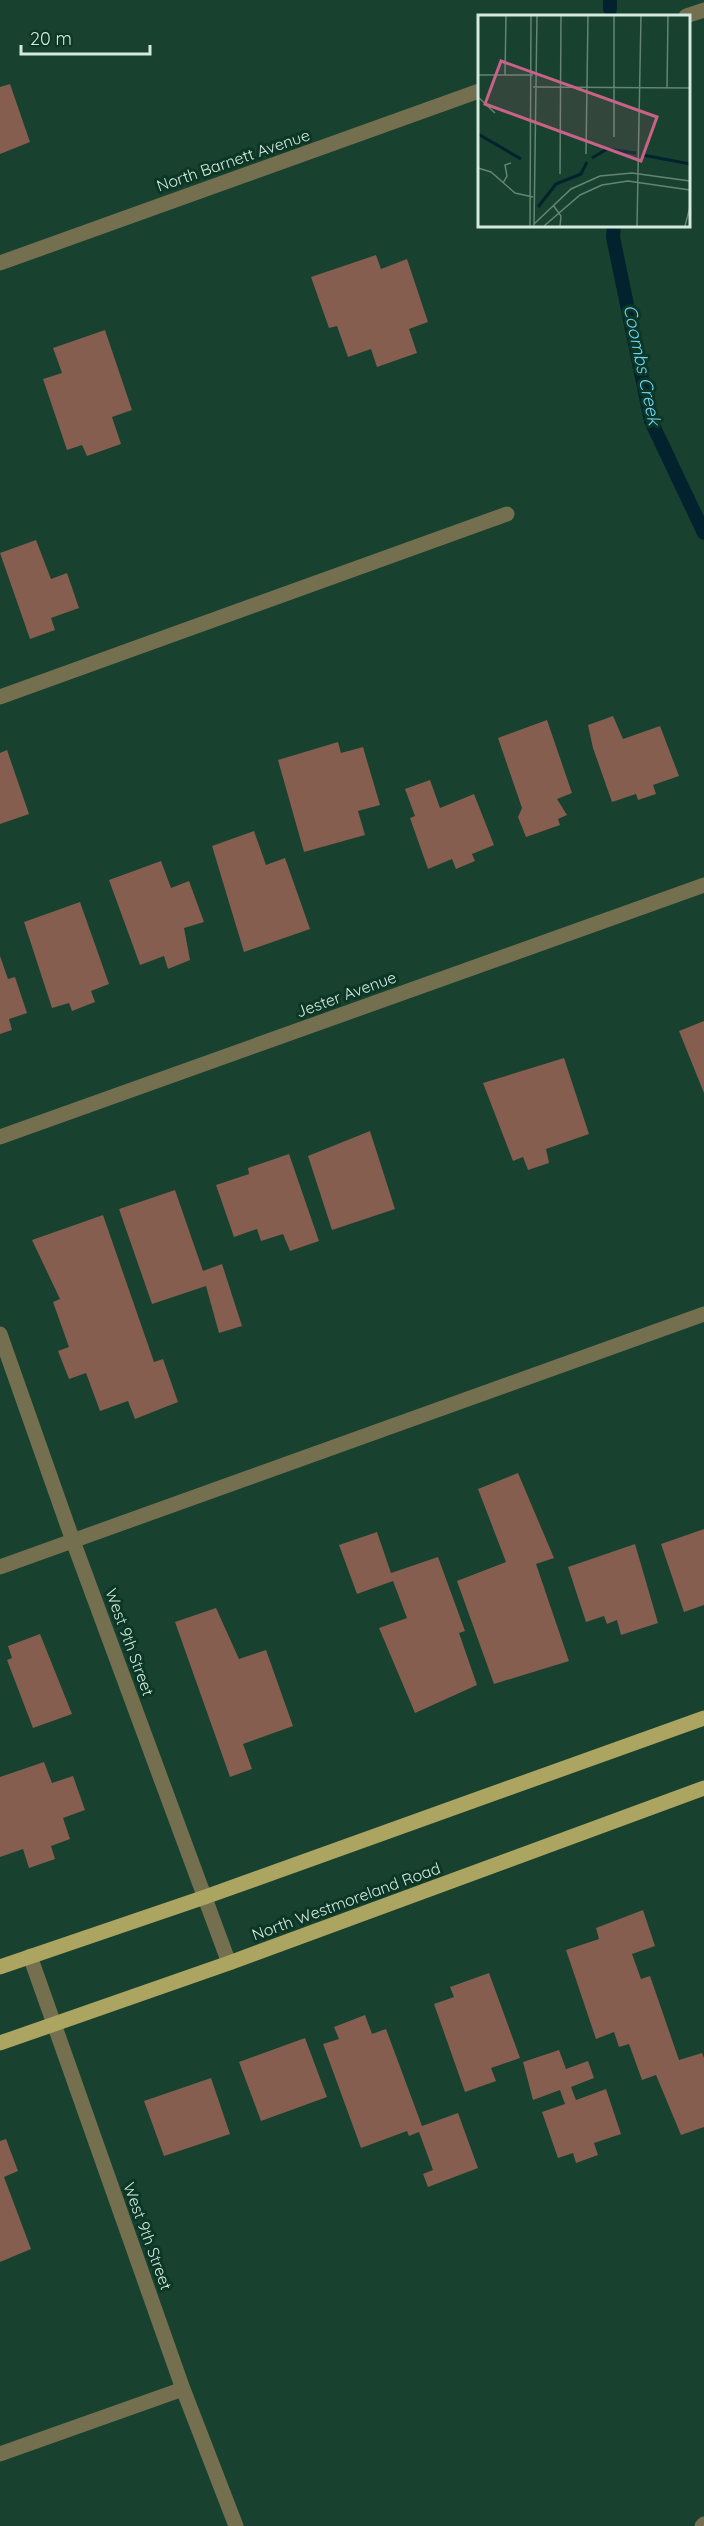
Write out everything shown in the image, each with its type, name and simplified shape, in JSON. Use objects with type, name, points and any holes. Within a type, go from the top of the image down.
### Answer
[{"type":"main road","points":[[0,1966],[205,1897],[704,1718]]},
{"type":"main road","name":"North Westmoreland Road","points":[[0,2043],[229,1963],[704,1788]]},
{"type":"street","points":[[689,15],[704,10]]},
{"type":"street","name":"North Barnett Avenue","points":[[0,263],[478,91]]},
{"type":"street","points":[[0,697],[507,514]]},
{"type":"street","name":"Jester Avenue","points":[[0,1137],[704,885]]},
{"type":"street","points":[[0,1567],[704,1314]]},
{"type":"street","name":"West 9th Street","points":[[0,1334],[73,1541],[229,1963]]},
{"type":"street","name":"West 9th Street","points":[[30,1956],[183,2389],[236,2526]]},
{"type":"street","points":[[0,2454],[183,2389]]},
{"type":"building","points":[[10,84],[30,142],[0,154],[0,87]]},
{"type":"building","points":[[376,255],[381,269],[407,259],[428,322],[409,329],[417,353],[377,367],[371,349],[348,357],[337,326],[329,328],[311,277]]},
{"type":"building","points":[[105,330],[132,410],[112,417],[121,444],[87,456],[82,445],[67,450],[43,379],[62,373],[53,348]]},
{"type":"building","points":[[36,540],[51,579],[67,573],[79,608],[51,618],[55,630],[30,639],[0,553]]},
{"type":"building","points":[[613,716],[623,739],[660,726],[679,776],[653,785],[656,794],[638,800],[636,794],[612,802],[593,748],[588,725]]},
{"type":"building","points":[[547,720],[572,793],[557,799],[567,815],[558,819],[560,825],[526,837],[518,817],[522,808],[498,738]]},
{"type":"building","points":[[338,742],[341,753],[363,747],[380,805],[358,811],[365,835],[304,852],[278,760]]},
{"type":"building","points":[[7,750],[29,814],[0,824],[0,753]]},
{"type":"building","points":[[430,780],[440,808],[474,794],[494,845],[472,854],[475,861],[456,869],[452,859],[428,869],[410,818],[415,816],[405,789]]},
{"type":"building","points":[[254,831],[266,865],[285,858],[310,929],[244,952],[212,846]]},
{"type":"building","points":[[161,861],[171,888],[189,881],[204,922],[184,928],[190,960],[168,969],[164,956],[140,965],[109,880]]},
{"type":"building","points":[[80,902],[109,984],[91,991],[95,1002],[72,1011],[69,1003],[52,1008],[24,922]]},
{"type":"building","points":[[0,956],[8,979],[15,977],[27,1013],[9,1019],[12,1030],[0,1034]]},
{"type":"building","points":[[704,1021],[704,1093],[679,1031]]},
{"type":"building","points":[[564,1058],[589,1134],[546,1149],[549,1163],[528,1170],[523,1157],[513,1161],[483,1083]]},
{"type":"building","points":[[370,1131],[395,1209],[332,1230],[308,1156]]},
{"type":"building","points":[[289,1154],[319,1241],[290,1251],[283,1234],[261,1241],[257,1229],[234,1237],[216,1185],[249,1174],[248,1168]]},
{"type":"building","points":[[175,1190],[203,1271],[222,1264],[242,1326],[219,1333],[206,1286],[152,1304],[119,1209]]},
{"type":"building","points":[[103,1215],[154,1362],[163,1359],[178,1402],[135,1419],[128,1401],[100,1411],[86,1373],[69,1379],[58,1351],[69,1347],[53,1302],[60,1299],[32,1240]]},
{"type":"building","points":[[518,1473],[554,1558],[536,1564],[569,1661],[494,1684],[457,1581],[506,1562],[478,1489]]},
{"type":"building","points":[[704,1529],[704,1605],[684,1612],[661,1544]]},
{"type":"building","points":[[377,1532],[391,1573],[438,1557],[465,1631],[459,1633],[477,1685],[415,1713],[379,1628],[407,1618],[393,1581],[357,1594],[339,1545]]},
{"type":"building","points":[[635,1544],[658,1623],[621,1635],[617,1620],[607,1624],[604,1616],[586,1622],[568,1567]]},
{"type":"building","points":[[216,1608],[239,1659],[266,1650],[293,1726],[243,1744],[252,1769],[230,1777],[175,1622]]},
{"type":"building","points":[[40,1634],[72,1714],[33,1728],[7,1660],[12,1658],[8,1646]]},
{"type":"building","points":[[44,1762],[52,1783],[73,1776],[85,1810],[63,1818],[70,1839],[51,1846],[55,1859],[29,1868],[23,1849],[0,1857],[0,1777]]},
{"type":"building","points":[[643,1910],[655,1946],[632,1954],[641,1979],[650,1976],[679,2060],[702,2053],[704,2058],[704,2127],[681,2135],[656,2075],[642,2080],[629,2044],[619,2047],[614,2032],[596,2039],[566,1950],[599,1939],[596,1928]]},
{"type":"building","points":[[489,1973],[520,2058],[491,2068],[496,2081],[465,2092],[434,2004],[454,1997],[450,1987]]},
{"type":"building","points":[[365,2015],[372,2034],[386,2029],[422,2126],[458,2113],[478,2168],[428,2187],[423,2174],[433,2170],[419,2132],[409,2136],[407,2131],[361,2148],[323,2044],[339,2039],[334,2027]]},
{"type":"building","points":[[305,2038],[327,2097],[261,2121],[239,2062]]},
{"type":"building","points":[[559,2050],[566,2069],[588,2061],[594,2078],[571,2087],[576,2100],[606,2089],[621,2134],[594,2143],[598,2155],[576,2163],[573,2153],[558,2158],[542,2112],[565,2104],[560,2090],[533,2100],[523,2062]]},
{"type":"building","points":[[211,2078],[230,2134],[164,2156],[144,2101]]},
{"type":"building","points":[[6,2139],[18,2171],[4,2177],[31,2249],[0,2262],[0,2141]]},
{"type":"waterway","name":"Coombs Creek","points":[[610,0],[610,9]]},
{"type":"waterway","name":"Coombs Creek","points":[[614,226],[613,237],[651,421],[704,533]]}]
